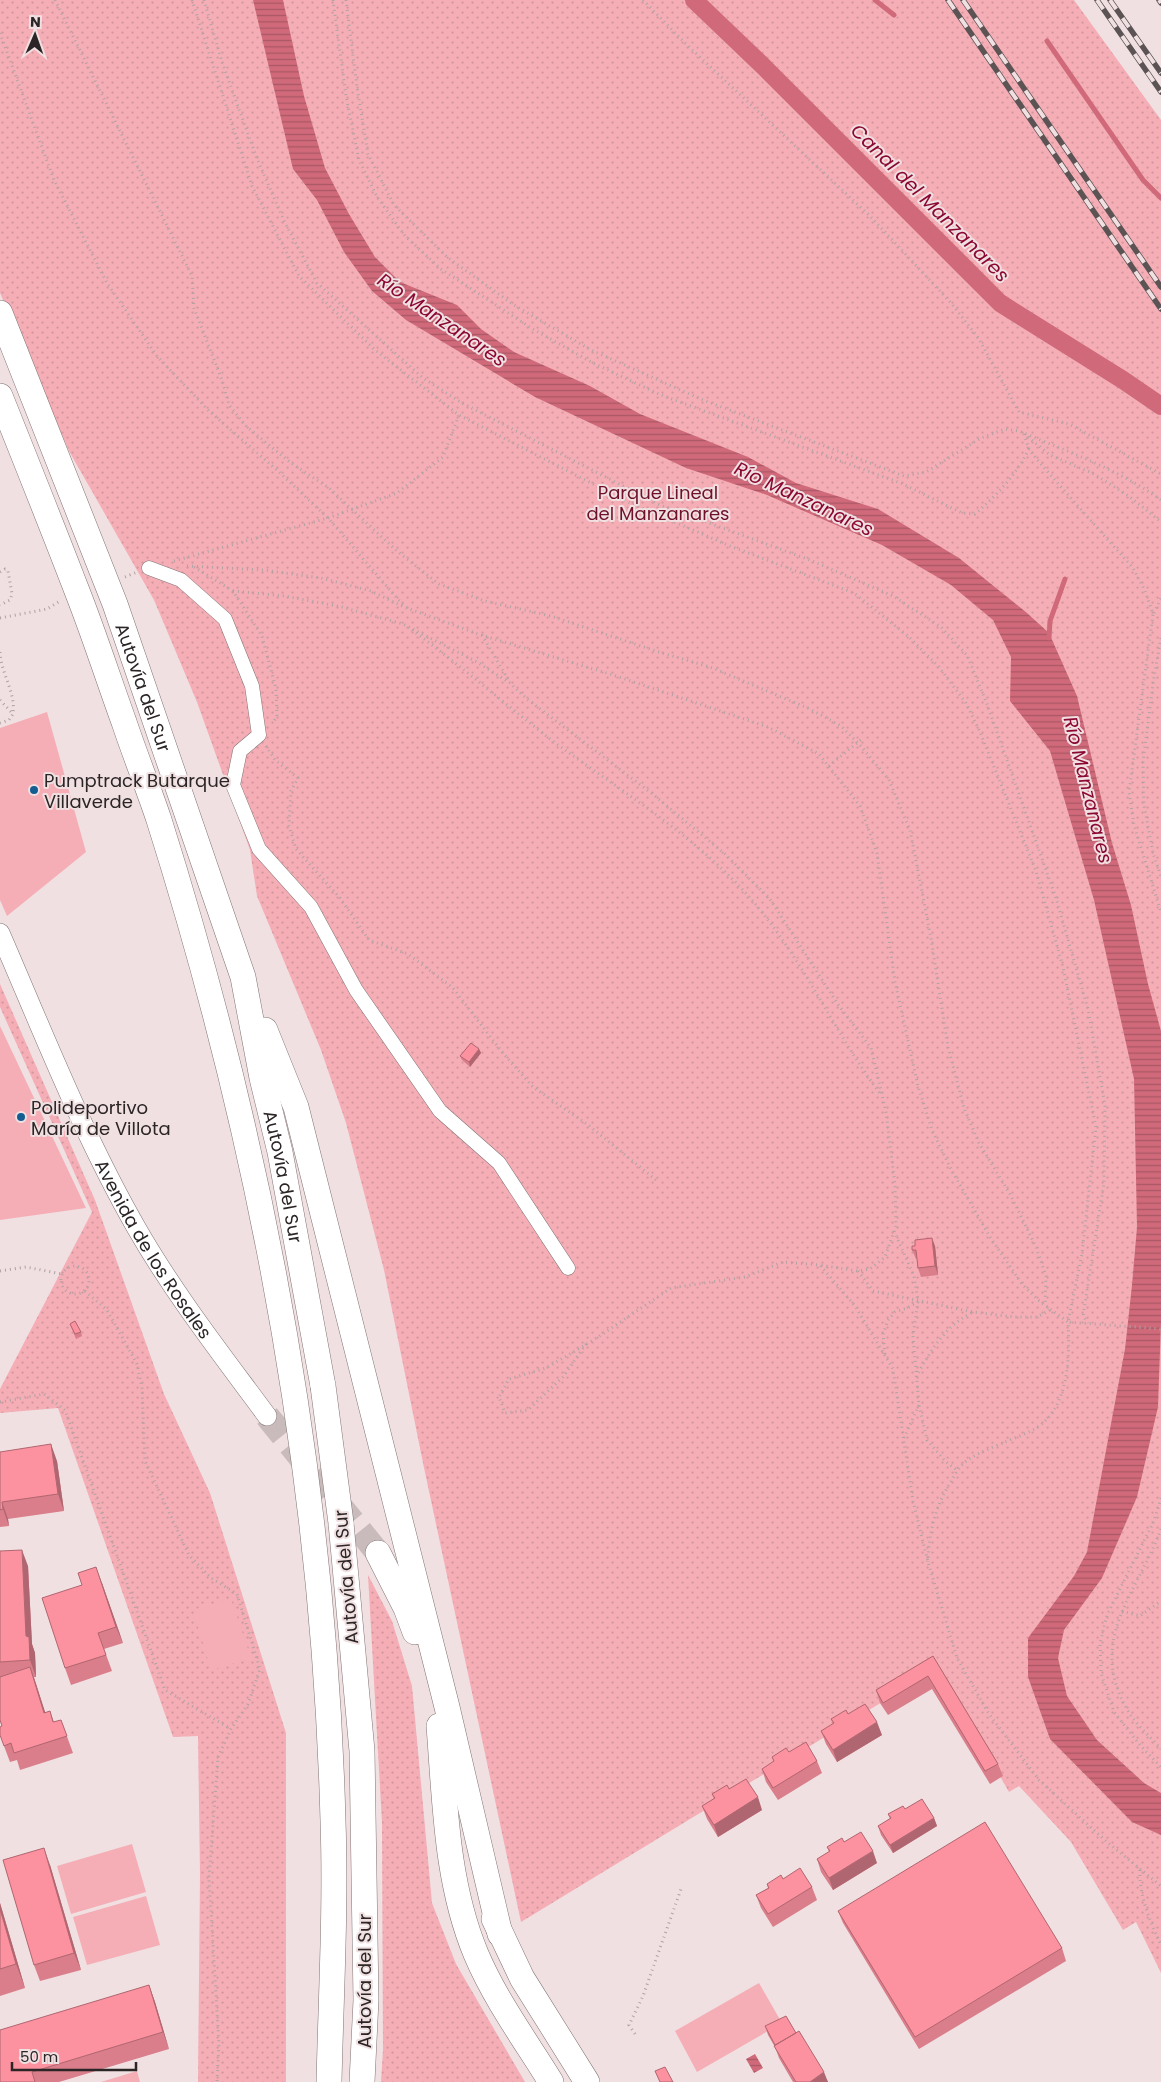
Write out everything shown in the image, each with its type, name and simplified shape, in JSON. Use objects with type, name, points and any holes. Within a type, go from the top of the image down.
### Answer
[{"type":"highway","name":"Autovía del Sur","points":[[0,313],[116,604],[243,977],[262,1078],[284,1171],[323,1386],[341,1522],[362,1751],[366,2000],[362,2082]]},
{"type":"highway","name":"Autovía del Sur","points":[[0,396],[78,592],[157,816],[182,898],[227,1062],[257,1198],[284,1339],[311,1518],[325,1668],[333,1820],[334,1915],[329,2082]]},
{"type":"highway","points":[[243,977],[296,1107],[447,1707],[500,1934]]},
{"type":"highway","points":[[378,1553],[406,1608],[419,1644],[478,1881],[500,1934],[522,1978],[587,2082]]},
{"type":"highway","points":[[439,1723],[449,1849],[459,1901],[476,1954],[496,1993],[551,2082]]},
{"type":"street","points":[[149,568],[181,580],[225,619],[237,646],[252,686],[259,735],[240,751],[233,785],[259,849],[311,907],[356,990],[440,1111],[499,1163],[568,1268]]},
{"type":"street","name":"Avenida de los Rosales","points":[[0,933],[100,1160],[137,1229],[174,1288],[267,1416]]},
{"type":"path","points":[[55,0],[192,276],[194,308],[222,380],[229,405],[247,427],[291,463],[329,488],[398,552],[439,584],[485,601],[551,616],[710,667],[810,709],[841,726],[889,780],[910,830],[931,938],[948,1047],[964,1108],[979,1143],[1010,1194],[1036,1247],[1046,1276],[1045,1305]]},
{"type":"path","points":[[192,0],[252,186],[299,276],[375,350],[459,415],[628,502],[730,546],[854,593],[908,636],[939,667],[966,703],[984,740],[1036,871],[1065,976],[1096,1127],[1082,1254],[1068,1322],[1070,1345],[1060,1397],[1052,1413],[1042,1424],[963,1464],[944,1492],[933,1519],[929,1539],[928,1562]]},
{"type":"path","points":[[204,0],[222,62],[256,156],[285,223],[317,283],[423,378],[462,403],[660,505],[810,560],[893,596],[941,628],[967,655],[987,704],[1056,898],[1088,1009],[1105,1105],[1104,1183],[1083,1316],[1089,1324]]},
{"type":"path","points":[[334,0],[346,96],[359,160],[377,197],[405,236],[441,269],[531,328],[593,363],[661,395],[903,484],[962,513],[975,514],[990,501],[1020,466],[1029,449]]},
{"type":"path","points":[[346,0],[368,154],[394,205],[448,257],[514,305],[591,350],[703,400],[904,476],[926,472],[981,438],[1004,429],[1024,433],[1112,470],[1139,484],[1161,500]]},
{"type":"path","points":[[643,0],[686,44],[870,216],[952,304],[979,339],[1019,412],[1069,424],[1161,474]]},
{"type":"path","points":[[0,33],[54,180],[107,283],[157,356],[202,403],[328,518],[404,606]]},
{"type":"path","points":[[125,576],[328,518],[397,493],[443,457],[459,415]]},
{"type":"path","points":[[1024,433],[1029,449],[1039,462],[1133,568],[1145,590],[1153,614]]},
{"type":"path","points":[[1024,433],[1050,455],[1094,474],[1130,497],[1161,522]]},
{"type":"path","points":[[184,566],[263,570],[320,578],[371,592],[481,635],[610,674],[768,727],[819,754],[860,806],[877,853],[895,982],[918,1086],[932,1130],[952,1172],[990,1237],[1022,1284],[1038,1300],[1068,1322],[1161,1329]]},
{"type":"path","points":[[0,572],[5,569],[8,570],[12,594],[10,600],[0,605]]},
{"type":"path","points":[[233,591],[285,596],[342,607],[403,624],[477,662],[510,683],[527,699],[655,796],[725,854],[770,899],[837,1003],[871,1048],[882,1097],[895,1185],[896,1226],[886,1257],[870,1270],[858,1271],[782,1262],[745,1277],[671,1288],[546,1368],[509,1379],[500,1397],[505,1413],[528,1410],[563,1377],[586,1344]]},
{"type":"path","points":[[1161,598],[1153,614],[1129,792],[1134,825],[1161,912]]},
{"type":"path","points":[[0,613],[0,618],[47,609],[61,601]]},
{"type":"path","points":[[403,624],[447,656],[553,741],[688,840],[739,886],[762,911],[795,958],[858,1065],[882,1097]]},
{"type":"path","points":[[481,635],[510,683]]},
{"type":"path","points":[[1161,638],[1143,762],[1144,805],[1153,853],[1161,876]]},
{"type":"path","points":[[0,652],[1,665],[13,696],[13,714],[9,720],[0,723]]},
{"type":"path","points":[[0,700],[13,714]]},
{"type":"path","points":[[829,766],[863,738]]},
{"type":"path","points":[[275,760],[298,778],[292,791],[289,826],[296,849],[340,898],[369,940],[408,954],[452,988],[502,1052],[533,1087],[587,1124],[656,1180]]},
{"type":"path","points":[[894,1231],[914,1276],[918,1301],[913,1336],[916,1377],[919,1405],[928,1440],[945,1461],[958,1471]]},
{"type":"path","points":[[820,1265],[855,1306],[893,1369],[913,1501],[928,1562],[957,1658],[989,1714],[1039,1780],[1106,1842],[1161,1886]]},
{"type":"path","points":[[0,1271],[26,1267],[62,1274]]},
{"type":"path","points":[[68,1267],[84,1268],[88,1274],[89,1283],[85,1290],[77,1294],[68,1292],[61,1285],[62,1274],[68,1267]]},
{"type":"path","points":[[858,1271],[873,1291],[973,1312],[1014,1317],[1037,1317],[1052,1309]]},
{"type":"path","points":[[85,1290],[106,1310],[137,1364],[142,1387],[145,1461],[188,1555],[211,1578],[237,1594],[260,1669],[248,1704],[232,1729],[218,1757],[209,1878],[219,2045],[217,2082]]},
{"type":"path","points":[[885,1356],[883,1334],[888,1320],[896,1312],[918,1301]]},
{"type":"path","points":[[916,1377],[941,1337],[958,1320],[973,1312]]},
{"type":"path","points":[[0,1402],[44,1394],[65,1410],[165,1690],[232,1729]]},
{"type":"path","points":[[903,1440],[919,1405]]},
{"type":"path","points":[[1161,1498],[1154,1521],[1107,1615],[1100,1643],[1101,1673],[1114,1712],[1140,1745],[1161,1767]]},
{"type":"path","points":[[1161,1529],[1153,1551],[1122,1611],[1112,1642],[1113,1678],[1129,1712],[1161,1749]]},
{"type":"path","points":[[1122,1611],[1140,1616],[1161,1601]]},
{"type":"path","points":[[1140,1870],[1140,1885],[1152,1927],[1161,1945]]},
{"type":"path","points":[[635,2034],[629,2026],[643,1996],[681,1889]]},
{"type":"green space","name":"Parque Lineal del Manzanares","points":[[0,0],[1074,0],[1161,120],[1161,1973],[1136,1922],[1123,1930],[1071,1842],[1019,1786],[1009,1792],[938,1668],[521,1922],[423,1463],[384,1270],[346,1123],[321,1050],[257,896],[250,850],[197,702],[154,600],[69,451],[0,293]]},
{"type":"green space","name":"Pumptrack Butarque Villaverde","points":[[47,712],[86,852],[7,916],[0,900],[0,728]]},
{"type":"green space","points":[[0,984],[95,1200],[164,1394],[210,1493],[286,1733],[286,2082],[198,2082],[200,1874],[198,1736],[173,1737],[58,1408],[0,1413],[0,1389],[92,1212],[0,1007]]},
{"type":"green space","name":"Polideportivo María de Villota","points":[[0,1026],[86,1208],[0,1220]]},
{"type":"green space","points":[[368,1575],[392,1621],[412,1686],[432,1903],[456,1964],[525,2082],[381,2082],[383,2050],[382,1823]]},
{"type":"green space","points":[[231,1599],[251,1658],[211,1670],[193,1610]]},
{"type":"green space","points":[[132,1844],[146,1892],[71,1914],[57,1866]]},
{"type":"green space","points":[[146,1896],[160,1945],[87,1965],[73,1917]]},
{"type":"green space","points":[[759,1983],[782,2023],[697,2072],[675,2031]]},
{"type":"green space","points":[[137,2071],[140,2082],[101,2082]]},
{"type":"water","name":"Río Manzanares","points":[[253,0],[283,0],[304,96],[325,168],[349,214],[375,257],[400,282],[457,305],[481,329],[514,352],[590,386],[640,414],[748,457],[796,483],[878,509],[959,558],[1049,633],[1077,696],[1112,843],[1131,905],[1148,984],[1161,1031],[1161,1322],[1158,1407],[1137,1497],[1102,1578],[1064,1630],[1058,1658],[1067,1696],[1097,1740],[1144,1783],[1161,1793],[1161,1835],[1132,1822],[1050,1739],[1028,1677],[1028,1638],[1074,1576],[1087,1552],[1125,1349],[1137,1227],[1134,1079],[1094,900],[1050,751],[1010,701],[1011,657],[993,620],[951,585],[882,545],[767,495],[686,468],[535,397],[406,320],[372,291],[344,252],[317,200],[293,169]]},
{"type":"water","points":[[755,2054],[763,2068],[754,2073],[746,2059]]},
{"type":"building","points":[[471,1043],[479,1049],[469,1062],[460,1056]]},
{"type":"building","points":[[932,1238],[935,1266],[918,1268],[916,1250],[912,1250],[912,1246],[915,1246],[915,1240]]},
{"type":"building","points":[[75,1321],[81,1332],[75,1334],[70,1324]]},
{"type":"building","points":[[51,1444],[58,1494],[2,1502],[3,1509],[0,1510],[0,1452]]},
{"type":"building","points":[[22,1550],[26,1636],[29,1637],[30,1660],[0,1662],[0,1551]]},
{"type":"building","points":[[96,1567],[116,1627],[98,1633],[106,1655],[65,1668],[42,1598],[82,1585],[78,1573]]},
{"type":"building","points":[[933,1656],[998,1764],[985,1771],[928,1676],[883,1703],[876,1690]]},
{"type":"building","points":[[30,1667],[44,1713],[50,1711],[53,1722],[61,1720],[67,1736],[14,1753],[11,1743],[4,1746],[0,1735],[0,1727],[2,1726],[0,1720],[0,1677]]},
{"type":"building","points":[[865,1704],[877,1722],[833,1750],[821,1731],[834,1723],[831,1719],[846,1710],[848,1714]]},
{"type":"building","points":[[806,1742],[817,1761],[773,1788],[762,1769],[774,1761],[772,1757],[786,1748],[789,1752]]},
{"type":"building","points":[[746,1779],[758,1797],[714,1825],[702,1806],[715,1798],[712,1794],[727,1785],[729,1789]]},
{"type":"building","points":[[922,1799],[934,1818],[890,1845],[878,1826],[891,1818],[888,1814],[903,1806],[905,1809]]},
{"type":"building","points":[[985,1822],[1062,1948],[915,2037],[838,1911]]},
{"type":"building","points":[[861,1832],[873,1851],[829,1878],[817,1859],[830,1851],[827,1847],[842,1838],[844,1842]]},
{"type":"building","points":[[44,1848],[74,1953],[34,1965],[3,1860]]},
{"type":"building","points":[[800,1868],[812,1887],[768,1914],[756,1895],[769,1888],[767,1884],[781,1875],[783,1879]]},
{"type":"building","points":[[0,1909],[16,1964],[0,1969]]},
{"type":"building","points":[[149,1985],[163,2032],[32,2072],[35,2082],[0,2082],[0,2030]]},
{"type":"building","points":[[786,2016],[796,2033],[775,2045],[765,2026]]},
{"type":"building","points":[[799,2031],[824,2072],[810,2082],[796,2082],[774,2046]]},
{"type":"building","points":[[665,2067],[673,2082],[660,2082],[655,2071]]},
{"type":"waterway","name":"Canal del Manzanares","points":[[694,0],[763,66],[1000,303],[1161,406]]},
{"type":"waterway","points":[[875,0],[894,15]]},
{"type":"waterway","points":[[1047,41],[1143,180],[1161,198]]},
{"type":"waterway","points":[[1049,638],[1050,621],[1065,579]]},
{"type":"tunnel","points":[[267,1416],[378,1553]]},
{"type":"railway","points":[[948,0],[1161,309]]},
{"type":"railway","points":[[963,0],[1161,287]]},
{"type":"railway","points":[[1097,0],[1161,92]]},
{"type":"railway","points":[[1110,0],[1161,73]]},
{"type":"place","name":"Pumptrack Butarque Villaverde","points":[[34,790]]},
{"type":"place","name":"Polideportivo María de Villota","points":[[21,1117]]}]
